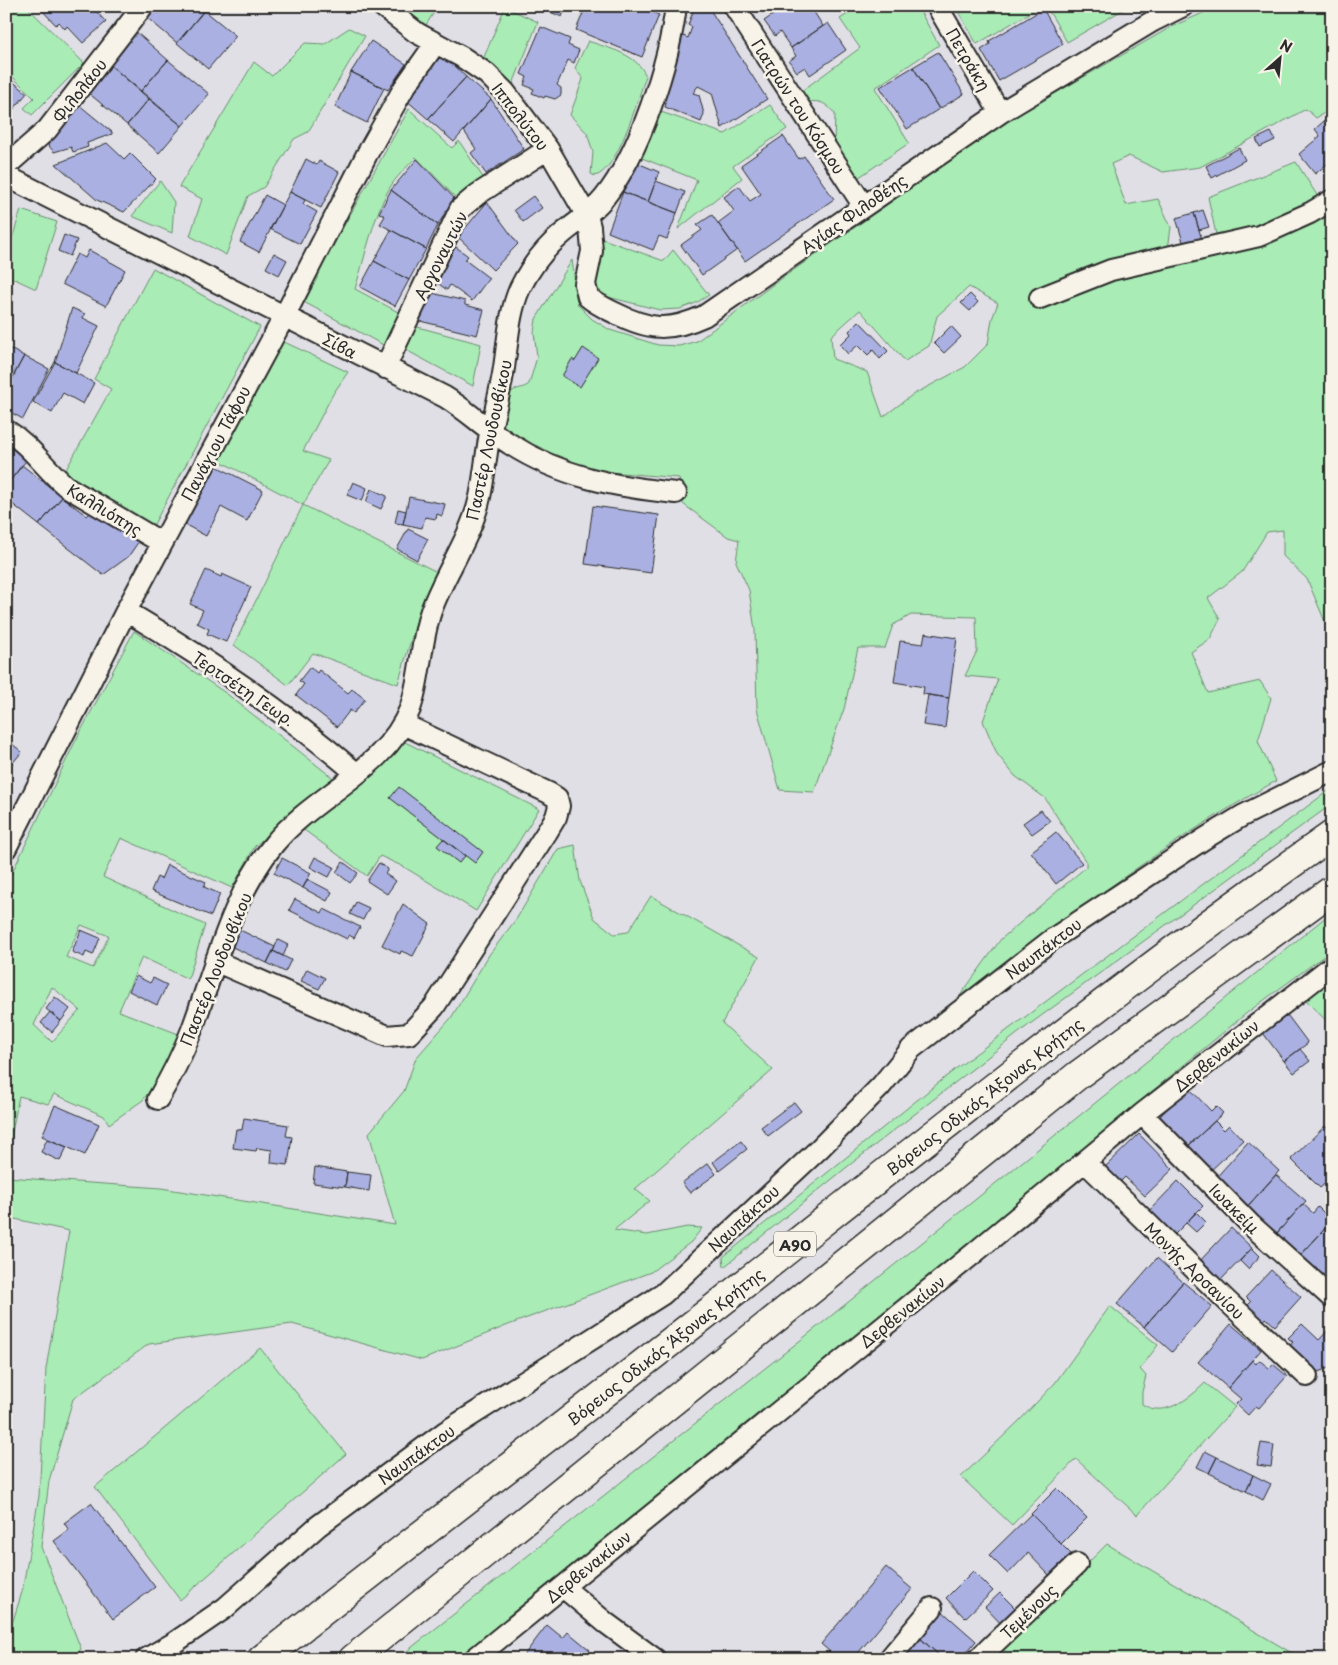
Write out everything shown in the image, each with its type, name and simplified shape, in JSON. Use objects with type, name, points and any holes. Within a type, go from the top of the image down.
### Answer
[{"type":"highway","name":"Βόρειος Οδικός Άξονας Κρήτης","points":[[262,1659],[695,1323],[946,1123],[1201,930],[1332,835]]},
{"type":"highway","name":"Α90","points":[[353,1659],[1078,1074],[1332,890]]},
{"type":"street","name":"Φιλολάου","points":[[6,166],[47,130],[143,6]]},
{"type":"street","name":"Ιππολύτου","points":[[382,6],[435,44],[470,62],[496,83],[548,149],[586,216]]},
{"type":"street","name":"Παστέρ Λουδουβίκου","points":[[158,1099],[186,1044],[215,962],[253,877],[274,844],[298,820],[392,742],[403,724],[416,689],[425,631],[432,608],[465,541],[476,511],[503,376],[510,320],[517,295],[528,273],[553,241],[586,216],[611,187],[638,135],[667,56],[676,6]]},
{"type":"street","name":"Γιατρών του Κόσμου","points":[[734,6],[863,205]]},
{"type":"street","name":"Πετράκη","points":[[937,6],[1000,112]]},
{"type":"street","name":"Αγίας Φιλοθέης","points":[[586,216],[592,245],[585,284],[588,298],[598,305],[632,321],[660,328],[675,326],[704,316],[863,205],[1148,14],[1183,6]]},
{"type":"street","name":"Πανάγιου Τάφου","points":[[8,839],[126,611],[284,317],[367,154],[404,88],[435,44]]},
{"type":"street","name":"Αργοναυτών","points":[[386,368],[460,209],[478,194],[548,149]]},
{"type":"street","name":"Σίβα","points":[[6,176],[445,397],[526,454],[570,474],[616,486],[676,493]]},
{"type":"street","points":[[1040,298],[1111,270],[1259,236],[1310,213],[1332,200]]},
{"type":"street","name":"Καλλιόπης","points":[[6,430],[29,446],[56,478],[67,487],[162,543]]},
{"type":"street","name":"Τερτσέτη Γεωρ.","points":[[126,611],[276,707],[356,773]]},
{"type":"street","points":[[215,962],[387,1036],[409,1034],[430,1012],[516,883],[547,832],[559,806],[557,798],[549,793],[403,724]]},
{"type":"street","name":"Ναυπάκτου","points":[[146,1659],[174,1643],[225,1608],[318,1526],[445,1432],[663,1294],[819,1149],[881,1086],[911,1049],[1054,938],[1242,816],[1332,771]]},
{"type":"street","name":"Δερβενακίων","points":[[474,1659],[1142,1114],[1332,966]]},
{"type":"street","name":"Ιωακείμ","points":[[1142,1114],[1251,1225],[1332,1298]]},
{"type":"street","name":"Μονής Αρσανίου","points":[[1085,1162],[1227,1302],[1307,1376]]},
{"type":"street","name":"Τεμένους","points":[[978,1659],[1077,1564]]},
{"type":"street","points":[[563,1587],[606,1623],[655,1659]]},
{"type":"street","points":[[889,1659],[932,1608]]},
{"type":"green space","points":[[6,6],[14,6],[18,10],[21,6],[26,6],[84,63],[32,115],[24,108],[34,98],[6,70]]},
{"type":"green space","points":[[401,6],[438,6],[426,25]]},
{"type":"green space","points":[[860,6],[917,6],[939,45],[875,88],[909,143],[855,180],[834,145],[835,114],[823,104],[808,102],[800,92],[860,48],[840,19]]},
{"type":"green space","points":[[955,6],[1041,6],[977,44]]},
{"type":"green space","points":[[1046,6],[1125,6],[1126,8],[1067,42]]},
{"type":"green space","points":[[1219,6],[1332,6],[1332,108],[1316,118],[1306,109],[1200,167],[1163,172],[1129,156],[1111,164],[1126,205],[1158,199],[1171,227],[1166,265],[1220,253],[1208,197],[1296,162],[1327,211],[1332,208],[1332,628],[1326,624],[1307,579],[1283,556],[1283,530],[1267,532],[1242,572],[1208,598],[1220,619],[1210,639],[1191,652],[1208,693],[1260,681],[1271,698],[1258,741],[1276,781],[1233,805],[1151,858],[1071,915],[954,1004],[1001,939],[1086,867],[1086,862],[1045,798],[1015,776],[997,754],[983,721],[998,679],[965,676],[977,651],[976,617],[911,615],[893,625],[885,648],[858,648],[844,709],[814,792],[780,790],[757,709],[755,630],[749,590],[736,562],[739,540],[728,537],[683,504],[679,478],[599,471],[523,443],[504,432],[503,410],[510,393],[529,384],[537,357],[534,332],[536,319],[572,260],[578,305],[592,319],[610,330],[658,345],[679,346],[697,341],[775,283],[1007,121],[1171,27]],"holes":[[[969,287],[998,303],[992,319],[988,344],[965,367],[912,395],[883,417],[867,372],[833,359],[831,336],[860,310],[905,361],[929,346],[937,316]]]},
{"type":"green space","points":[[505,7],[538,22],[513,84],[484,57]]},
{"type":"green space","points":[[349,28],[365,36],[308,132],[294,139],[264,187],[248,196],[226,255],[190,236],[202,199],[179,187],[254,62],[272,76],[305,43],[325,44]]},
{"type":"green space","points":[[588,41],[629,57],[642,68],[646,76],[619,148],[612,161],[603,171],[595,176],[591,174],[593,152],[587,133],[570,115],[583,79],[575,68]]},
{"type":"green space","points":[[770,105],[787,129],[733,166],[742,178],[678,229],[697,180],[637,156],[658,111],[725,134]]},
{"type":"green space","points":[[409,109],[452,148],[459,141],[484,179],[458,200],[416,157],[389,189],[374,225],[355,289],[400,313],[385,346],[302,301]]},
{"type":"green space","points":[[160,181],[174,202],[172,233],[132,216]]},
{"type":"green space","points":[[21,210],[57,222],[36,289],[6,275],[6,258]]},
{"type":"green space","points":[[603,239],[664,261],[673,250],[709,295],[696,303],[680,309],[660,310],[604,296],[594,284]]},
{"type":"green space","points":[[153,268],[260,327],[153,526],[64,473],[111,389],[94,379]]},
{"type":"green space","points":[[414,326],[481,344],[473,386],[404,349]]},
{"type":"green space","points":[[280,340],[348,372],[333,394],[303,451],[329,460],[303,505],[218,460]]},
{"type":"green space","points":[[303,505],[437,572],[419,613],[398,684],[313,653],[288,685],[234,645]]},
{"type":"green space","points":[[134,631],[227,694],[333,778],[255,846],[232,888],[121,838],[103,877],[205,925],[188,979],[142,957],[119,1011],[181,1035],[160,1077],[143,1100],[109,1124],[104,1116],[54,1094],[48,1104],[19,1096],[6,1163],[6,885],[75,742]],"holes":[[[81,925],[109,936],[93,968],[66,957]],[[52,987],[80,1010],[52,1042],[34,1025]]]},
{"type":"green space","points":[[401,740],[539,809],[476,911],[404,867],[380,856],[367,876],[300,827]]},
{"type":"green space","points":[[1332,788],[1332,804],[1030,1024],[847,1167],[724,1267],[723,1257],[958,1067]]},
{"type":"green space","points":[[575,845],[580,881],[594,918],[614,934],[628,932],[651,896],[759,957],[722,1023],[773,1070],[635,1189],[650,1201],[614,1230],[647,1235],[687,1227],[702,1228],[691,1242],[651,1272],[511,1324],[422,1360],[292,1324],[149,1344],[73,1399],[49,1481],[41,1547],[81,1649],[73,1659],[6,1659],[6,1643],[22,1592],[39,1496],[46,1369],[69,1231],[6,1217],[6,1177],[161,1188],[395,1225],[369,1133],[404,1091],[416,1058],[451,1018],[489,955],[517,918],[558,849]]},
{"type":"green space","points":[[1332,912],[1332,950],[1248,1012],[937,1269],[458,1659],[397,1659],[826,1320]]},
{"type":"green space","points":[[1332,979],[1332,1026],[1304,999]]},
{"type":"green space","points":[[1110,1306],[1158,1345],[1140,1369],[1146,1376],[1142,1392],[1142,1404],[1150,1408],[1168,1408],[1192,1395],[1205,1383],[1235,1407],[1137,1515],[1076,1459],[1012,1525],[961,1477],[1055,1383]]},
{"type":"green space","points":[[260,1348],[346,1454],[180,1600],[95,1487]]},
{"type":"green space","points":[[1107,1544],[1302,1659],[992,1658]]},
{"type":"building","points":[[38,6],[91,6],[106,22],[83,43],[67,26],[65,29],[59,22],[56,25]]},
{"type":"building","points":[[153,6],[198,6],[204,11],[177,43],[145,16]]},
{"type":"building","points":[[536,6],[566,6],[562,17]]},
{"type":"building","points":[[586,6],[637,6],[659,15],[642,57],[576,30]]},
{"type":"building","points":[[695,6],[709,8],[767,99],[722,128],[712,93],[698,86],[693,93],[699,95],[704,114],[701,122],[665,107],[666,103],[658,99],[683,36],[688,38],[692,27],[688,25]]},
{"type":"building","points":[[786,6],[804,6],[808,12],[812,9],[823,26],[791,48],[780,32],[775,36],[764,21]]},
{"type":"building","points":[[1043,9],[1063,44],[999,81],[981,50],[990,44],[989,41]]},
{"type":"building","points":[[204,10],[236,36],[208,69],[177,43]]},
{"type":"building","points":[[828,23],[846,50],[810,75],[805,67],[797,72],[789,61],[796,56],[791,48]]},
{"type":"building","points":[[541,27],[570,39],[568,45],[579,50],[574,63],[568,60],[557,85],[561,88],[561,95],[555,99],[545,96],[544,98],[532,93],[534,89],[524,85],[527,77],[521,74]]},
{"type":"building","points":[[136,32],[168,60],[141,91],[109,64]]},
{"type":"building","points":[[371,41],[406,64],[388,90],[351,72]]},
{"type":"building","points":[[938,52],[964,94],[939,109],[913,67]]},
{"type":"building","points":[[442,55],[466,77],[428,119],[404,98]]},
{"type":"building","points":[[168,60],[209,94],[182,126],[141,91]]},
{"type":"building","points":[[109,64],[149,99],[127,125],[86,91]]},
{"type":"building","points":[[913,67],[939,109],[907,129],[880,87]]},
{"type":"building","points":[[351,72],[384,88],[367,123],[335,107]]},
{"type":"building","points":[[6,76],[27,93],[13,110],[9,106],[6,110]]},
{"type":"building","points":[[466,77],[491,99],[454,142],[428,119]]},
{"type":"building","points":[[149,99],[182,126],[159,153],[127,125]]},
{"type":"building","points":[[491,99],[524,149],[486,174],[471,153],[476,149],[464,131]]},
{"type":"building","points":[[78,104],[112,134],[87,143],[88,147],[73,152],[71,147],[54,152],[44,140]]},
{"type":"building","points":[[1332,114],[1332,160],[1315,174],[1299,154],[1320,136],[1315,129]]},
{"type":"building","points":[[1271,132],[1275,140],[1260,147],[1256,139]]},
{"type":"building","points":[[783,136],[799,159],[804,156],[834,199],[745,261],[718,223],[734,211],[724,197],[739,186],[750,201],[761,194],[741,165]]},
{"type":"building","points":[[107,143],[124,159],[130,153],[156,179],[124,212],[97,200],[56,164]]},
{"type":"building","points":[[1239,148],[1245,160],[1212,178],[1206,166]]},
{"type":"building","points":[[306,159],[317,165],[319,161],[339,172],[321,208],[290,192]]},
{"type":"building","points":[[417,159],[454,198],[438,225],[391,190]]},
{"type":"building","points":[[635,162],[659,172],[648,202],[623,192]]},
{"type":"building","points":[[656,181],[685,192],[677,213],[648,202]]},
{"type":"building","points":[[391,190],[438,225],[426,249],[380,224],[385,216],[379,213]]},
{"type":"building","points":[[290,192],[305,200],[303,204],[317,212],[300,244],[270,229]]},
{"type":"building","points":[[623,192],[677,213],[667,239],[659,236],[653,250],[608,232]]},
{"type":"building","points":[[265,195],[283,205],[259,252],[240,242]]},
{"type":"building","points":[[533,196],[542,208],[523,222],[514,210]]},
{"type":"building","points":[[487,202],[518,244],[493,270],[458,237]]},
{"type":"building","points":[[1203,210],[1209,227],[1199,230],[1194,213]]},
{"type":"building","points":[[1194,213],[1202,240],[1184,245],[1176,218]]},
{"type":"building","points":[[712,215],[737,250],[702,275],[681,245],[702,230],[697,225]]},
{"type":"building","points":[[6,217],[13,219],[6,244]]},
{"type":"building","points":[[391,230],[426,249],[409,280],[374,261]]},
{"type":"building","points":[[64,235],[77,240],[70,256],[58,251]]},
{"type":"building","points":[[456,247],[468,256],[465,260],[489,278],[472,301],[450,285],[447,290],[432,279]]},
{"type":"building","points":[[89,250],[125,270],[106,306],[62,284],[77,254],[85,258]]},
{"type":"building","points":[[274,253],[287,260],[279,275],[266,268]]},
{"type":"building","points":[[374,261],[409,280],[395,306],[360,287]]},
{"type":"building","points":[[428,287],[433,288],[432,293],[465,301],[465,305],[484,310],[477,335],[420,321]]},
{"type":"building","points":[[970,294],[978,302],[970,311],[961,303]]},
{"type":"building","points":[[72,308],[85,314],[83,318],[99,326],[76,373],[55,362]]},
{"type":"building","points":[[859,321],[888,351],[880,359],[873,350],[868,355],[858,345],[848,354],[840,345],[851,334],[849,331]]},
{"type":"building","points":[[951,326],[961,337],[944,353],[934,343]]},
{"type":"building","points":[[6,347],[24,356],[6,390]]},
{"type":"building","points":[[583,348],[598,358],[580,387],[562,376],[572,359],[575,361]]},
{"type":"building","points":[[24,356],[49,369],[23,419],[6,410],[6,390]]},
{"type":"building","points":[[55,362],[94,383],[83,404],[63,393],[52,413],[33,402]]},
{"type":"building","points":[[6,439],[29,457],[6,486]]},
{"type":"building","points":[[22,465],[62,497],[39,525],[6,499],[6,486]]},
{"type":"building","points":[[216,466],[263,490],[247,521],[221,507],[206,536],[182,523],[203,484],[206,486]]},
{"type":"building","points":[[353,482],[367,488],[362,501],[347,495]]},
{"type":"building","points":[[371,489],[387,496],[381,509],[366,502]]},
{"type":"building","points":[[62,497],[87,516],[91,512],[99,519],[103,514],[139,541],[128,557],[103,575],[39,525]]},
{"type":"building","points":[[409,497],[445,504],[442,516],[437,514],[436,519],[425,517],[422,528],[403,524]]},
{"type":"building","points":[[593,506],[659,515],[651,573],[585,564]]},
{"type":"building","points":[[398,509],[406,511],[403,524],[395,523]]},
{"type":"building","points":[[408,529],[428,539],[417,560],[397,549]]},
{"type":"building","points":[[206,570],[221,577],[222,574],[251,587],[226,642],[207,634],[209,629],[197,623],[203,610],[190,604]]},
{"type":"building","points":[[925,633],[957,638],[949,698],[923,694],[924,687],[894,682],[900,641],[923,644]]},
{"type":"building","points":[[310,667],[317,673],[319,670],[348,693],[352,689],[365,699],[354,713],[350,710],[337,727],[296,695],[304,684],[299,681]]},
{"type":"building","points":[[928,695],[949,698],[945,728],[923,725]]},
{"type":"building","points":[[11,743],[22,752],[10,766],[6,763],[6,748]]},
{"type":"building","points":[[399,787],[483,852],[475,863],[390,798]]},
{"type":"building","points":[[1041,810],[1050,821],[1032,834],[1023,823]]},
{"type":"building","points":[[1056,832],[1082,863],[1056,884],[1031,852]]},
{"type":"building","points":[[443,839],[465,856],[459,863],[437,846]]},
{"type":"building","points":[[315,857],[334,867],[329,877],[310,867]]},
{"type":"building","points":[[282,858],[311,873],[303,888],[274,873]]},
{"type":"building","points":[[343,862],[358,873],[350,883],[336,872]]},
{"type":"building","points":[[379,863],[388,869],[385,874],[396,881],[387,894],[367,881]]},
{"type":"building","points":[[167,865],[206,882],[204,887],[220,894],[211,916],[151,891],[157,877],[161,879]]},
{"type":"building","points":[[307,879],[332,892],[327,901],[303,888]]},
{"type":"building","points":[[295,899],[322,913],[324,909],[360,927],[354,938],[349,935],[347,939],[289,910]]},
{"type":"building","points":[[356,902],[369,908],[363,920],[350,914]]},
{"type":"building","points":[[403,904],[430,924],[413,956],[401,951],[400,954],[382,945]]},
{"type":"building","points":[[236,928],[275,947],[267,963],[228,945]]},
{"type":"building","points":[[81,930],[100,938],[93,955],[86,952],[84,957],[72,952]]},
{"type":"building","points":[[278,940],[288,945],[283,956],[273,951]]},
{"type":"building","points":[[273,951],[291,960],[285,972],[267,963]]},
{"type":"building","points":[[307,969],[325,978],[319,989],[301,981]]},
{"type":"building","points":[[136,976],[150,983],[153,978],[167,985],[157,1005],[129,991]]},
{"type":"building","points":[[55,997],[70,1009],[61,1021],[46,1009]]},
{"type":"building","points":[[50,1012],[61,1021],[52,1032],[41,1023]]},
{"type":"building","points":[[1285,1012],[1308,1043],[1284,1061],[1260,1029]]},
{"type":"building","points":[[1300,1049],[1310,1061],[1294,1073],[1284,1061]]},
{"type":"building","points":[[1189,1088],[1211,1111],[1216,1106],[1223,1113],[1185,1149],[1157,1119]]},
{"type":"building","points":[[794,1102],[801,1111],[768,1136],[761,1127]]},
{"type":"building","points":[[55,1105],[99,1124],[85,1155],[42,1136]]},
{"type":"building","points":[[244,1118],[288,1125],[286,1136],[292,1137],[288,1165],[271,1163],[272,1150],[257,1148],[256,1151],[233,1148],[236,1129],[242,1130]]},
{"type":"building","points":[[1215,1121],[1224,1130],[1229,1125],[1243,1140],[1208,1173],[1185,1149]]},
{"type":"building","points":[[1325,1126],[1332,1133],[1332,1177],[1320,1188],[1291,1159]]},
{"type":"building","points":[[1139,1134],[1173,1169],[1145,1196],[1125,1177],[1116,1186],[1101,1171]]},
{"type":"building","points":[[47,1139],[67,1147],[60,1161],[41,1152]]},
{"type":"building","points":[[741,1141],[747,1149],[719,1171],[713,1162]]},
{"type":"building","points":[[1248,1142],[1279,1171],[1245,1209],[1213,1181]]},
{"type":"building","points":[[708,1163],[716,1174],[690,1193],[682,1183]]},
{"type":"building","points":[[315,1167],[347,1172],[345,1187],[313,1183]]},
{"type":"building","points":[[347,1172],[371,1175],[369,1191],[345,1187]]},
{"type":"building","points":[[1276,1175],[1306,1201],[1275,1235],[1245,1209]]},
{"type":"building","points":[[1178,1181],[1203,1206],[1171,1238],[1146,1214]]},
{"type":"building","points":[[1303,1204],[1313,1213],[1318,1207],[1332,1221],[1299,1257],[1275,1235]]},
{"type":"building","points":[[1196,1212],[1206,1222],[1196,1232],[1186,1223]]},
{"type":"building","points":[[1332,1221],[1332,1272],[1325,1280],[1299,1257]]},
{"type":"building","points":[[1231,1228],[1252,1248],[1217,1284],[1196,1265]]},
{"type":"building","points":[[1252,1248],[1260,1256],[1248,1269],[1240,1261]]},
{"type":"building","points":[[1157,1258],[1183,1282],[1144,1327],[1117,1304]]},
{"type":"building","points":[[1271,1270],[1301,1297],[1275,1326],[1266,1318],[1261,1324],[1245,1308],[1251,1302],[1246,1297]]},
{"type":"building","points":[[1332,1272],[1332,1286],[1325,1280]]},
{"type":"building","points":[[1183,1282],[1212,1306],[1172,1352],[1144,1327]]},
{"type":"building","points":[[1231,1324],[1261,1350],[1228,1388],[1198,1362]]},
{"type":"building","points":[[1302,1324],[1319,1340],[1332,1326],[1332,1367],[1312,1374],[1289,1347],[1293,1342],[1288,1338]]},
{"type":"building","points":[[1252,1360],[1256,1364],[1259,1360],[1269,1368],[1273,1364],[1287,1376],[1259,1408],[1256,1406],[1248,1415],[1236,1404],[1241,1399],[1228,1388]]},
{"type":"building","points":[[1261,1443],[1274,1445],[1271,1467],[1257,1465]]},
{"type":"building","points":[[1205,1451],[1217,1457],[1209,1473],[1197,1467]]},
{"type":"building","points":[[1217,1457],[1253,1475],[1246,1491],[1209,1473]]},
{"type":"building","points":[[1253,1475],[1271,1484],[1263,1500],[1246,1491]]},
{"type":"building","points":[[1057,1488],[1087,1518],[1061,1544],[1031,1514]]},
{"type":"building","points":[[91,1503],[155,1587],[113,1619],[54,1541],[69,1530],[64,1523]]},
{"type":"building","points":[[1031,1514],[1071,1554],[1049,1575],[1028,1553],[1008,1574],[989,1555]]},
{"type":"building","points":[[886,1567],[912,1589],[853,1659],[838,1659],[821,1644]]},
{"type":"building","points":[[973,1571],[993,1591],[965,1618],[946,1598]]},
{"type":"building","points":[[1000,1593],[1020,1613],[1004,1627],[985,1607]]},
{"type":"building","points":[[942,1611],[976,1641],[961,1659],[943,1659],[919,1637]]},
{"type":"building","points":[[547,1625],[563,1638],[568,1632],[590,1650],[583,1659],[521,1659]]},
{"type":"building","points":[[919,1637],[943,1659],[899,1659]]}]
